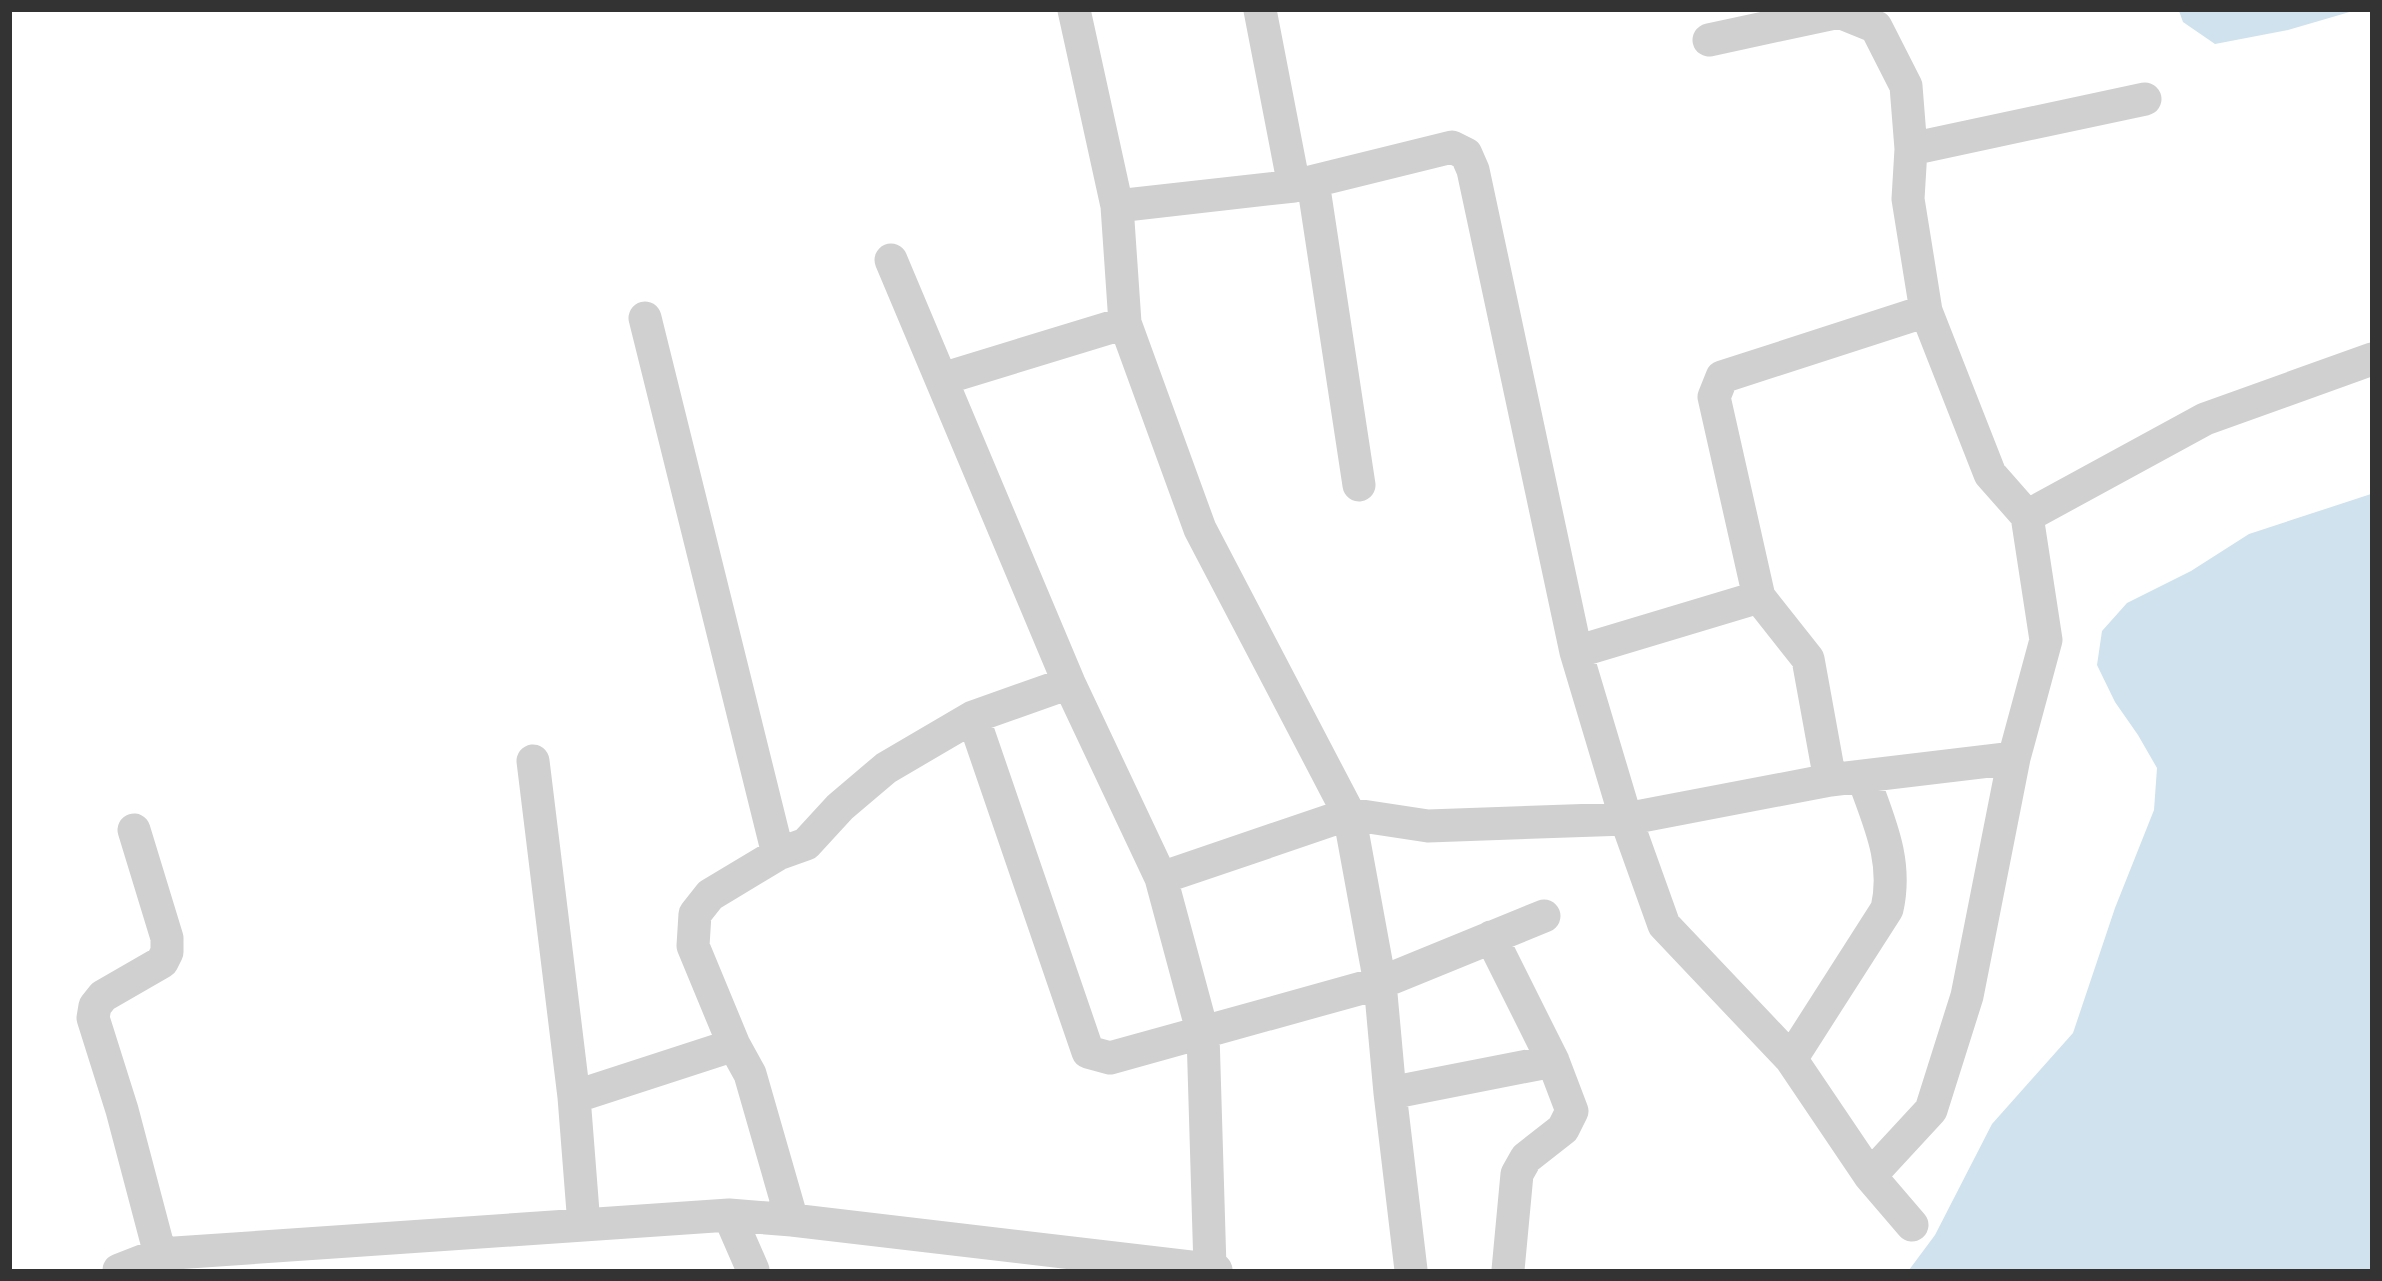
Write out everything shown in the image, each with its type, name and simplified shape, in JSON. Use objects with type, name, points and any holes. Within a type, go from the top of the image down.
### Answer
[{"type":"street","points":[[1074,10],[1117,206],[1125,323],[1200,529],[1349,814],[1380,983],[1390,1093],[1411,1270]]},
{"type":"street","points":[[1260,10],[1304,184],[1359,485]]},
{"type":"street","points":[[1709,40],[1839,12],[1876,27],[1906,86],[1911,149],[1908,199],[1926,311],[1990,474],[2027,516],[2046,640],[2014,758],[1967,996],[1931,1110],[1870,1176]]},
{"type":"street","points":[[1911,149],[2145,99]]},
{"type":"street","points":[[1117,206],[1304,184],[1452,147],[1466,154],[1473,170],[1576,652],[1626,819],[1664,925],[1791,1059],[1870,1176],[1912,1225]]},
{"type":"street","points":[[119,1270],[161,1262],[584,1225],[729,1215],[792,1220],[1213,1270],[1203,1034],[1161,878],[1069,682],[891,260]]},
{"type":"street","points":[[1830,780],[1808,659],[1759,597],[1714,398],[1722,377],[1926,311]]},
{"type":"street","points":[[645,318],[778,854]]},
{"type":"street","points":[[942,379],[1125,323]]},
{"type":"street","points":[[2027,516],[2205,419],[2372,359]]},
{"type":"street","points":[[1576,652],[1759,597]]},
{"type":"street","points":[[792,1220],[750,1074],[734,1044],[693,946],[695,914],[710,895],[778,854],[806,844],[840,807],[886,768],[973,717],[1069,682]]},
{"type":"street","points":[[973,717],[1088,1052],[1110,1058],[1380,983],[1544,916]]},
{"type":"street","points":[[1161,878],[1349,814],[1428,826],[1626,819],[1830,780],[2014,758]]},
{"type":"street","points":[[532,761],[574,1096],[584,1225]]},
{"type":"street","points":[[1791,1059],[1887,909],[1892,889],[1888,848],[1863,777]]},
{"type":"street","points":[[134,830],[167,938],[167,952],[162,962],[103,996],[95,1006],[93,1018],[122,1110],[161,1262]]},
{"type":"street","points":[[1491,937],[1553,1061],[1572,1111],[1563,1129],[1521,1165],[1517,1174],[1508,1270]]},
{"type":"street","points":[[574,1096],[734,1044]]},
{"type":"street","points":[[1390,1093],[1553,1061]]},
{"type":"street","points":[[729,1215],[753,1270]]},
{"type":"water","points":[[2179,10],[2353,11],[2288,30],[2215,44],[2183,22]]},
{"type":"water","points":[[2371,494],[2371,1270],[1909,1270],[1935,1235],[1992,1124],[2073,1033],[2115,908],[2154,810],[2157,768],[2115,702],[2097,665],[2102,631],[2127,603],[2191,571],[2249,534]]}]
